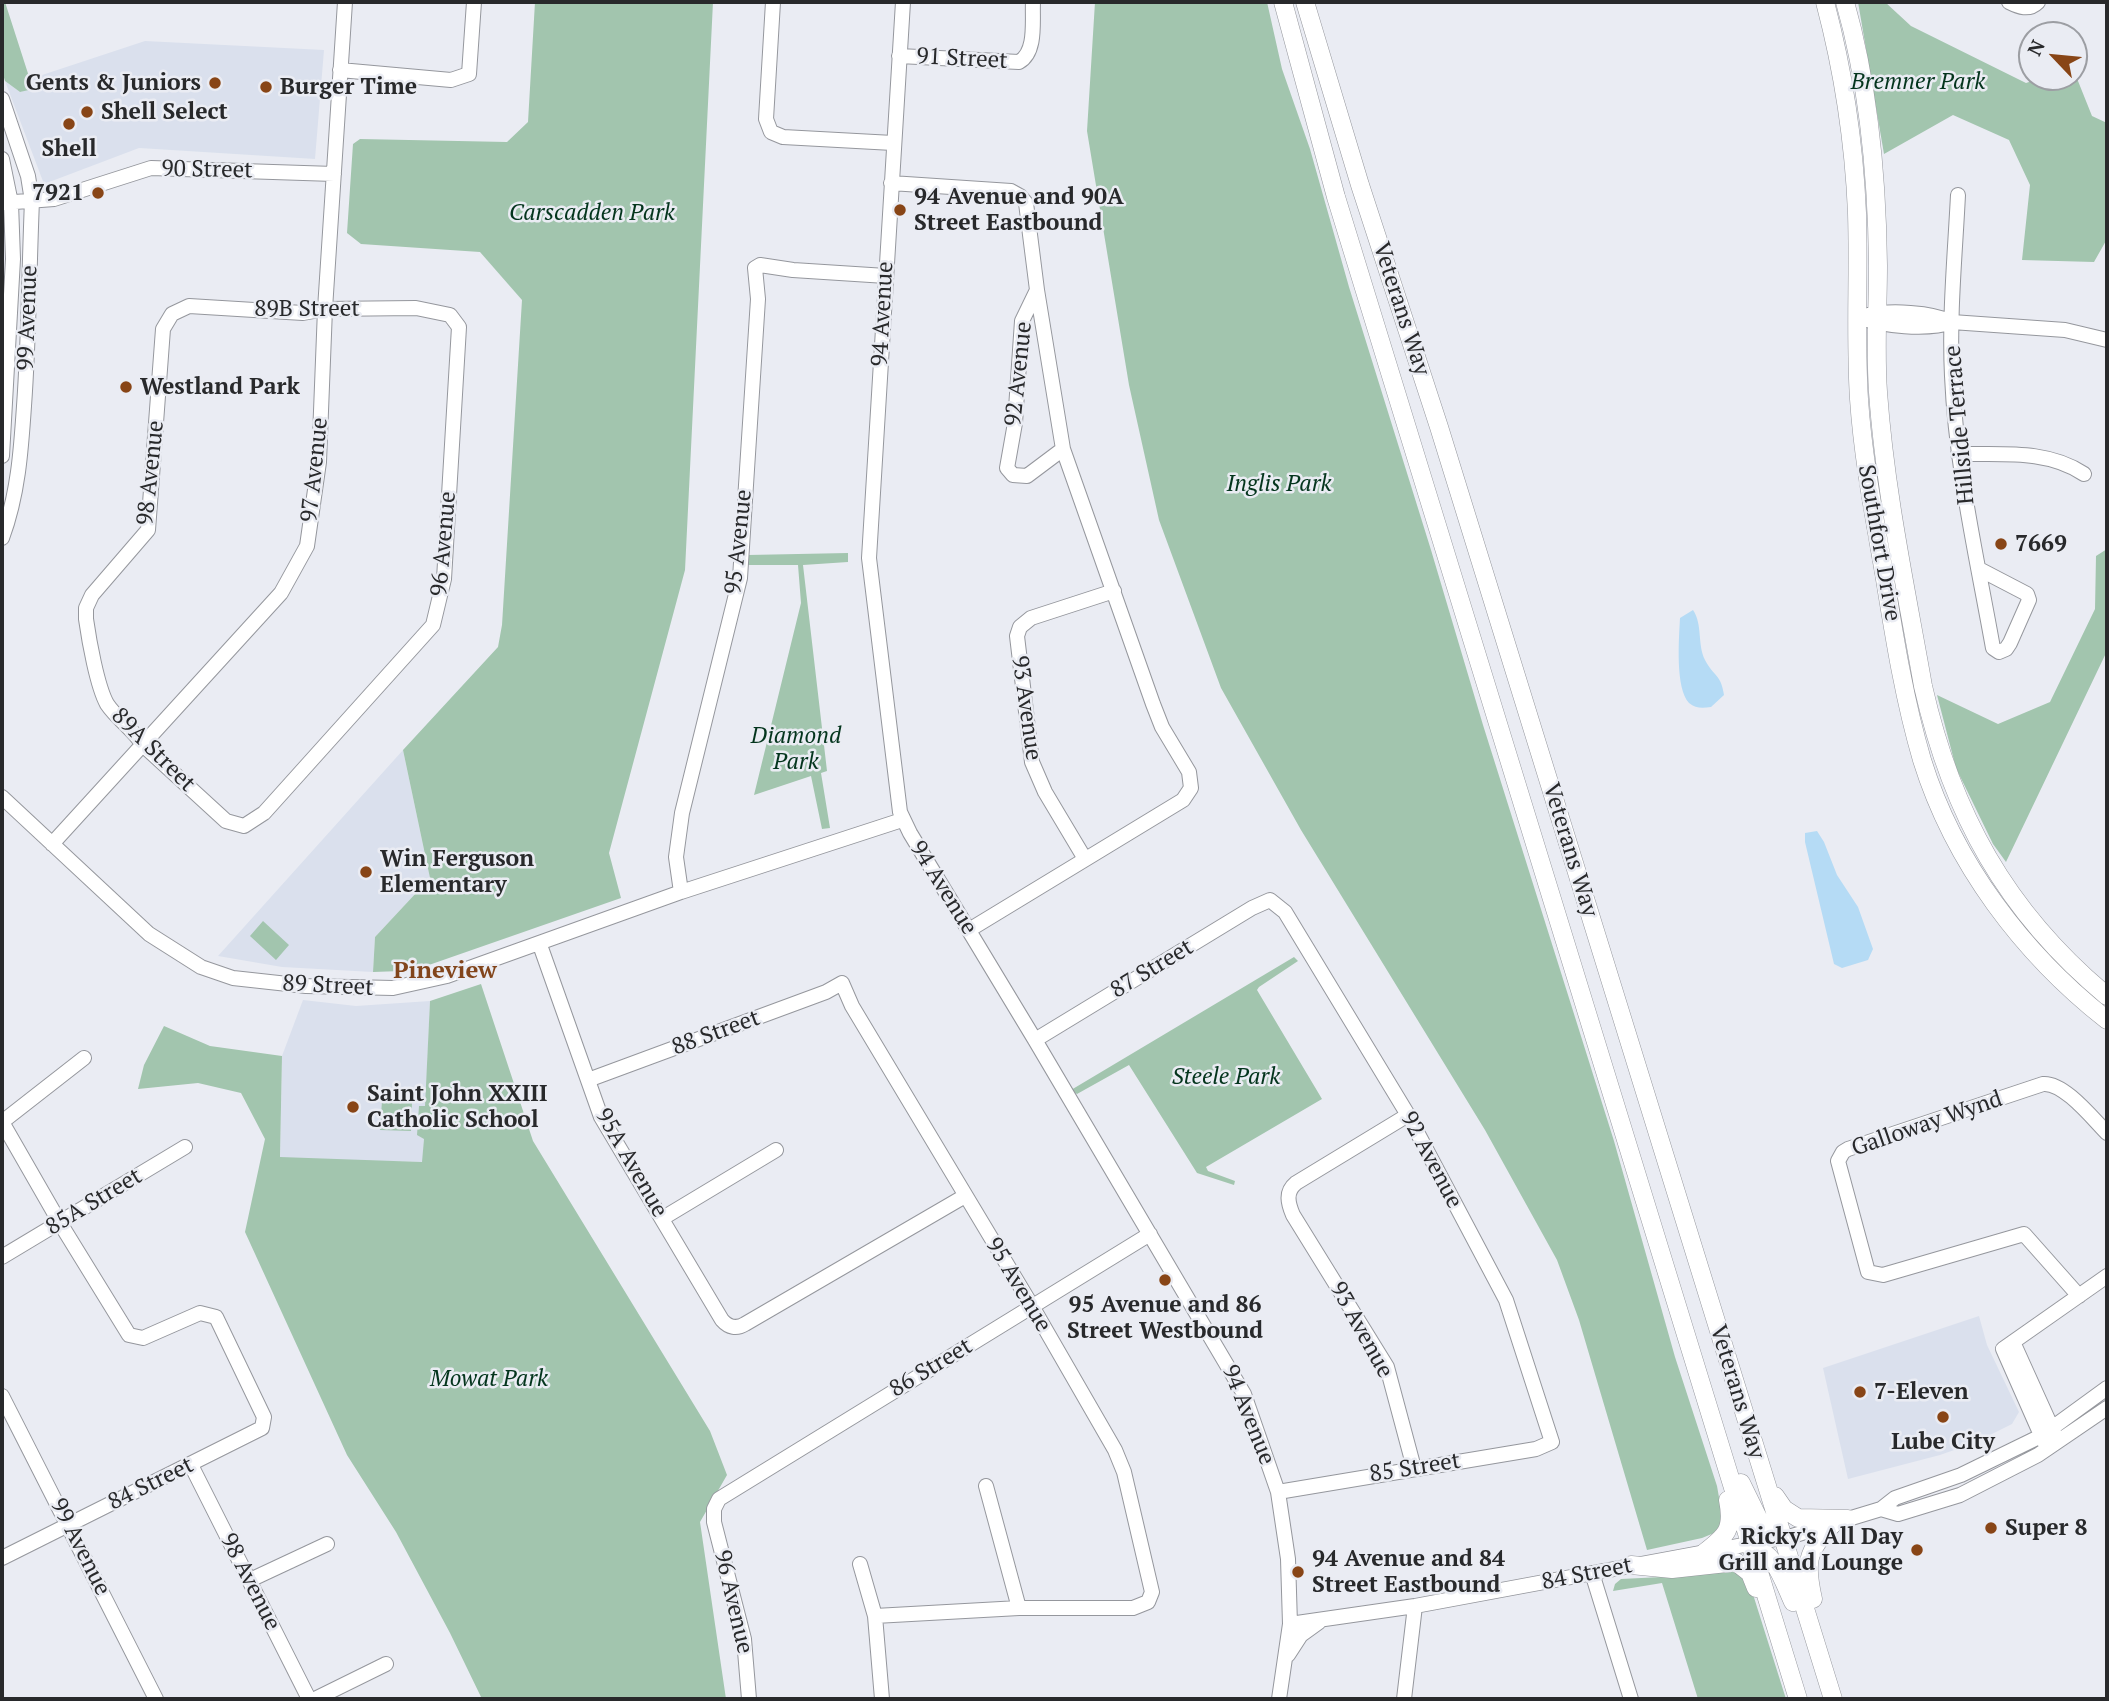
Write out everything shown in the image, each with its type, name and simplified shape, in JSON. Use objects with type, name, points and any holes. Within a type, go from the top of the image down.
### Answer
[{"type":"main road","name":"Veterans Way","points":[[1283,2],[1336,197],[1798,1699]]},
{"type":"main road","name":"Veterans Way","points":[[1305,2],[1833,1699]]},
{"type":"main road","name":"Southfort Drive","points":[[1825,2],[1837,53],[1853,149],[1859,397],[1864,458],[1905,691],[1923,763],[1959,846],[1985,891],[2024,941],[2064,984],[2107,1020]]},
{"type":"main road","name":"Southfort Drive","points":[[1845,2],[1859,61],[1871,144],[1877,224],[1877,390],[1888,489],[1923,687],[1943,759],[1958,800],[2001,881],[2058,951],[2107,996]]},
{"type":"main road","points":[[1727,1465],[1741,1482],[1763,1528],[1783,1539]]},
{"type":"main road","points":[[1704,1553],[1723,1537],[1729,1528],[1731,1513],[1727,1491],[1727,1465]]},
{"type":"main road","points":[[1765,1484],[1784,1509],[1793,1516],[1841,1522]]},
{"type":"main road","points":[[1824,1672],[1822,1642],[1807,1574],[1808,1565],[1813,1547],[1841,1522]]},
{"type":"main road","points":[[1750,1545],[1765,1550],[1771,1556],[1816,1645]]},
{"type":"main road","points":[[1631,1565],[1672,1569],[1723,1562],[1741,1564],[1750,1573],[1764,1614],[1777,1632]]},
{"type":"street","name":"97 Avenue","points":[[52,844],[281,593],[307,546],[319,462],[345,2]]},
{"type":"street","points":[[340,70],[451,80],[469,74],[474,2]]},
{"type":"street","points":[[773,2],[766,119],[771,132],[783,137],[893,143]]},
{"type":"street","name":"94 Avenue","points":[[902,2],[869,558],[902,820],[1244,1395],[1278,1492],[1287,1559],[1290,1624],[1279,1699]]},
{"type":"street","name":"91 Street","points":[[899,56],[1009,63],[1024,59],[1030,46],[1033,2]]},
{"type":"street","points":[[2009,2],[2027,8],[2038,2]]},
{"type":"street","name":"99 Avenue","points":[[2,99],[28,176],[32,201],[26,376],[19,468],[2,538]]},
{"type":"street","name":"99 Avenue","points":[[2,159],[13,259],[2,456]]},
{"type":"street","name":"90 Street","points":[[6,203],[54,199],[150,168],[334,174]]},
{"type":"street","points":[[891,183],[1011,191],[1020,196],[1027,209],[1037,290]]},
{"type":"street","name":"Hillside Terrace","points":[[1958,195],[1951,374],[1958,454],[1993,648],[1999,652],[2006,649],[2010,643],[2029,600],[2027,594],[1979,569]]},
{"type":"street","name":"95 Avenue","points":[[681,892],[676,856],[682,813],[740,578],[758,299],[755,267],[760,265],[793,270],[886,276]]},
{"type":"street","name":"92 Avenue","points":[[1037,290],[1022,321],[1015,423],[1007,468],[1017,477],[1027,476],[1063,449]]},
{"type":"street","name":"92 Avenue","points":[[1037,290],[1063,449],[1153,704],[1166,734],[1189,772],[1191,789],[1183,800],[1085,859]]},
{"type":"street","name":"89B Street","points":[[167,319],[177,310],[189,306],[303,313],[326,309],[416,308],[450,315]]},
{"type":"street","name":"96 Avenue","points":[[244,826],[264,813],[433,625],[444,579],[459,327],[450,315]]},
{"type":"street","points":[[1858,317],[1939,327],[1952,322],[2064,330],[2107,340]]},
{"type":"street","name":"98 Avenue","points":[[86,608],[96,590],[148,530],[162,334],[167,319]]},
{"type":"street","points":[[1958,454],[2043,456],[2084,474]]},
{"type":"street","name":"93 Avenue","points":[[1085,859],[1045,792],[1032,762],[1017,641],[1020,627],[1031,618],[1114,591]]},
{"type":"street","name":"89A Street","points":[[86,608],[87,626],[104,696],[110,708],[134,731],[143,745],[226,821],[244,826]]},
{"type":"street","name":"89 Street","points":[[2,797],[159,942],[201,967],[233,978],[306,986],[393,988],[447,976],[540,945],[681,892],[902,820]]},
{"type":"street","points":[[969,930],[1085,859]]},
{"type":"street","name":"92 Avenue","points":[[1270,900],[1285,912],[1408,1115],[1506,1300],[1552,1442]]},
{"type":"street","name":"87 Street","points":[[1035,1040],[1252,908],[1270,900]]},
{"type":"street","name":"95A Avenue","points":[[540,945],[601,1117],[722,1320],[732,1328],[745,1324],[965,1196]]},
{"type":"street","name":"95 Avenue","points":[[842,983],[852,1006],[1032,1306],[1115,1450],[1124,1472],[1152,1592],[1148,1602],[1133,1608],[1019,1608]]},
{"type":"street","name":"88 Street","points":[[588,1080],[826,992],[842,983]]},
{"type":"street","points":[[60,1223],[2,1122],[84,1058]]},
{"type":"street","name":"Galloway Wynd","points":[[2079,1296],[2024,1234],[1883,1275],[1868,1272],[1838,1161],[1848,1149],[2049,1083],[2062,1089],[2107,1133]]},
{"type":"street","name":"93 Avenue","points":[[1408,1115],[1296,1183],[1290,1189],[1288,1200],[1293,1215],[1387,1367],[1414,1468]]},
{"type":"street","name":"85A Street","points":[[2,1257],[185,1146]]},
{"type":"street","points":[[663,1218],[776,1150]]},
{"type":"street","name":"84 Street","points":[[2,1558],[262,1428],[264,1417],[216,1317],[200,1313],[143,1338],[129,1335],[60,1223]]},
{"type":"street","name":"86 Street","points":[[715,1505],[725,1494],[1150,1234]]},
{"type":"street","points":[[2050,1439],[2008,1345],[2107,1276]]},
{"type":"street","name":"84 Street","points":[[2050,1439],[2107,1388]]},
{"type":"street","name":"99 Avenue","points":[[2,1396],[156,1699]]},
{"type":"street","name":"84 Street","points":[[1290,1624],[1415,1606],[1783,1539],[1881,1509],[1898,1514],[1960,1495],[2050,1439],[2107,1408]]},
{"type":"street","name":"85 Street","points":[[1278,1492],[1536,1448],[1552,1442]]},
{"type":"street","name":"98 Avenue","points":[[191,1465],[309,1699]]},
{"type":"street","points":[[875,1616],[1019,1608],[986,1486]]},
{"type":"street","name":"96 Avenue","points":[[715,1505],[714,1522],[747,1656],[749,1699]]},
{"type":"street","points":[[250,1580],[327,1544]]},
{"type":"street","points":[[860,1564],[875,1616],[882,1699]]},
{"type":"street","points":[[1592,1573],[1631,1699]]},
{"type":"street","points":[[1285,1661],[1301,1635],[1318,1620],[1297,1608],[1289,1595]]},
{"type":"street","points":[[1404,1699],[1415,1606]]},
{"type":"street","points":[[314,1699],[386,1664]]},
{"type":"shaded area","points":[[145,41],[324,50],[315,159],[139,148],[44,184],[5,81],[20,92],[33,88],[30,79]]},
{"type":"shaded area","points":[[403,750],[430,878],[375,937],[373,972],[282,967],[218,956]]},
{"type":"shaded area","name":"Saint John XXIII Catholic School","points":[[303,1000],[356,1006],[430,1001],[423,1162],[280,1159],[282,1056]]},
{"type":"shaded area","points":[[1979,1316],[1987,1345],[2019,1412],[2012,1424],[1974,1443],[1940,1455],[1848,1479],[1823,1368]]},
{"type":"green space","points":[[2,2],[5,2],[33,89],[20,92],[5,81],[2,71]]},
{"type":"green space","name":"Carscadden Park","points":[[535,2],[713,2],[685,570],[609,853],[621,898],[426,966],[401,971],[373,972],[375,937],[430,878],[403,750],[498,647],[502,625],[522,300],[480,252],[361,244],[347,233],[353,144],[360,139],[507,142],[528,122]]},
{"type":"green space","name":"Inglis Park","points":[[1095,2],[1267,2],[1282,69],[1310,149],[1349,287],[1614,1141],[1675,1357],[1717,1486],[1723,1520],[1719,1531],[1702,1538],[1647,1550],[1579,1320],[1557,1260],[1485,1130],[1301,830],[1221,688],[1159,520],[1129,385],[1087,131]]},
{"type":"green space","name":"Bremner Park","points":[[1858,2],[1885,2],[1911,26],[2018,79],[2018,91],[2082,91],[2092,116],[2107,123],[2107,239],[2094,262],[2022,260],[2030,185],[2009,140],[1953,115],[1884,154]]},
{"type":"green space","points":[[2107,549],[2107,651],[2006,862],[1993,844],[1956,768],[1937,695],[1998,724],[2050,702],[2095,609],[2096,556]]},
{"type":"green space","name":"Diamond Park","points":[[848,553],[848,562],[803,565],[827,771],[821,773],[830,828],[822,829],[811,776],[754,795],[801,603],[798,565],[747,565],[748,555]]},
{"type":"green space","points":[[263,921],[289,945],[276,960],[250,936]]},
{"type":"green space","name":"Steele Park","points":[[1294,957],[1298,961],[1257,990],[1322,1099],[1206,1167],[1208,1171],[1235,1181],[1234,1185],[1197,1173],[1129,1065],[1077,1094],[1071,1090]]},
{"type":"green space","name":"Mowat Park","points":[[481,984],[533,1141],[710,1431],[727,1475],[700,1522],[726,1699],[482,1699],[396,1532],[347,1455],[245,1232],[265,1139],[241,1093],[198,1083],[138,1089],[144,1065],[164,1026],[210,1046],[282,1056],[280,1157],[422,1162],[424,1139],[417,1135],[419,1106],[425,1106],[430,1001]]},
{"type":"green space","points":[[382,1101],[412,1103],[411,1131],[380,1130]]},
{"type":"green space","points":[[1733,1566],[1751,1588],[1786,1699],[1698,1699],[1662,1583],[1613,1591],[1615,1584],[1621,1579],[1662,1577]]},
{"type":"water","points":[[1693,610],[1705,660],[1723,688],[1724,695],[1711,707],[1700,708],[1689,703],[1682,686],[1679,662],[1680,618]]},
{"type":"water","points":[[1817,831],[1837,875],[1858,907],[1873,949],[1868,960],[1842,968],[1834,964],[1805,842],[1805,833]]},
{"type":"place","name":"Gents & Juniors","points":[[215,83]]},
{"type":"place","name":"Burger Time","points":[[266,87]]},
{"type":"place","name":"Shell Select","points":[[87,112]]},
{"type":"place","name":"Shell","points":[[69,124]]},
{"type":"place","name":"7921","points":[[98,193]]},
{"type":"place","name":"94 Avenue and 90A Street Eastbound","points":[[900,210]]},
{"type":"place","name":"Westland Park","points":[[126,387]]},
{"type":"place","name":"7669","points":[[2001,544]]},
{"type":"place","name":"Win Ferguson Elementary","points":[[366,872]]},
{"type":"place","name":"Saint John XXIII Catholic School","points":[[353,1107]]},
{"type":"place","name":"95 Avenue and 86 Street Westbound","points":[[1165,1280]]},
{"type":"place","name":"7-Eleven","points":[[1860,1392]]},
{"type":"place","name":"Lube City","points":[[1943,1417]]},
{"type":"place","name":"Super 8","points":[[1991,1528]]},
{"type":"place","name":"Ricky's All Day Grill and Lounge","points":[[1917,1550]]},
{"type":"place","name":"94 Avenue and 84 Street Eastbound","points":[[1298,1572]]},
{"type":"district","name":"Pineview","points":[[445,971]]}]
